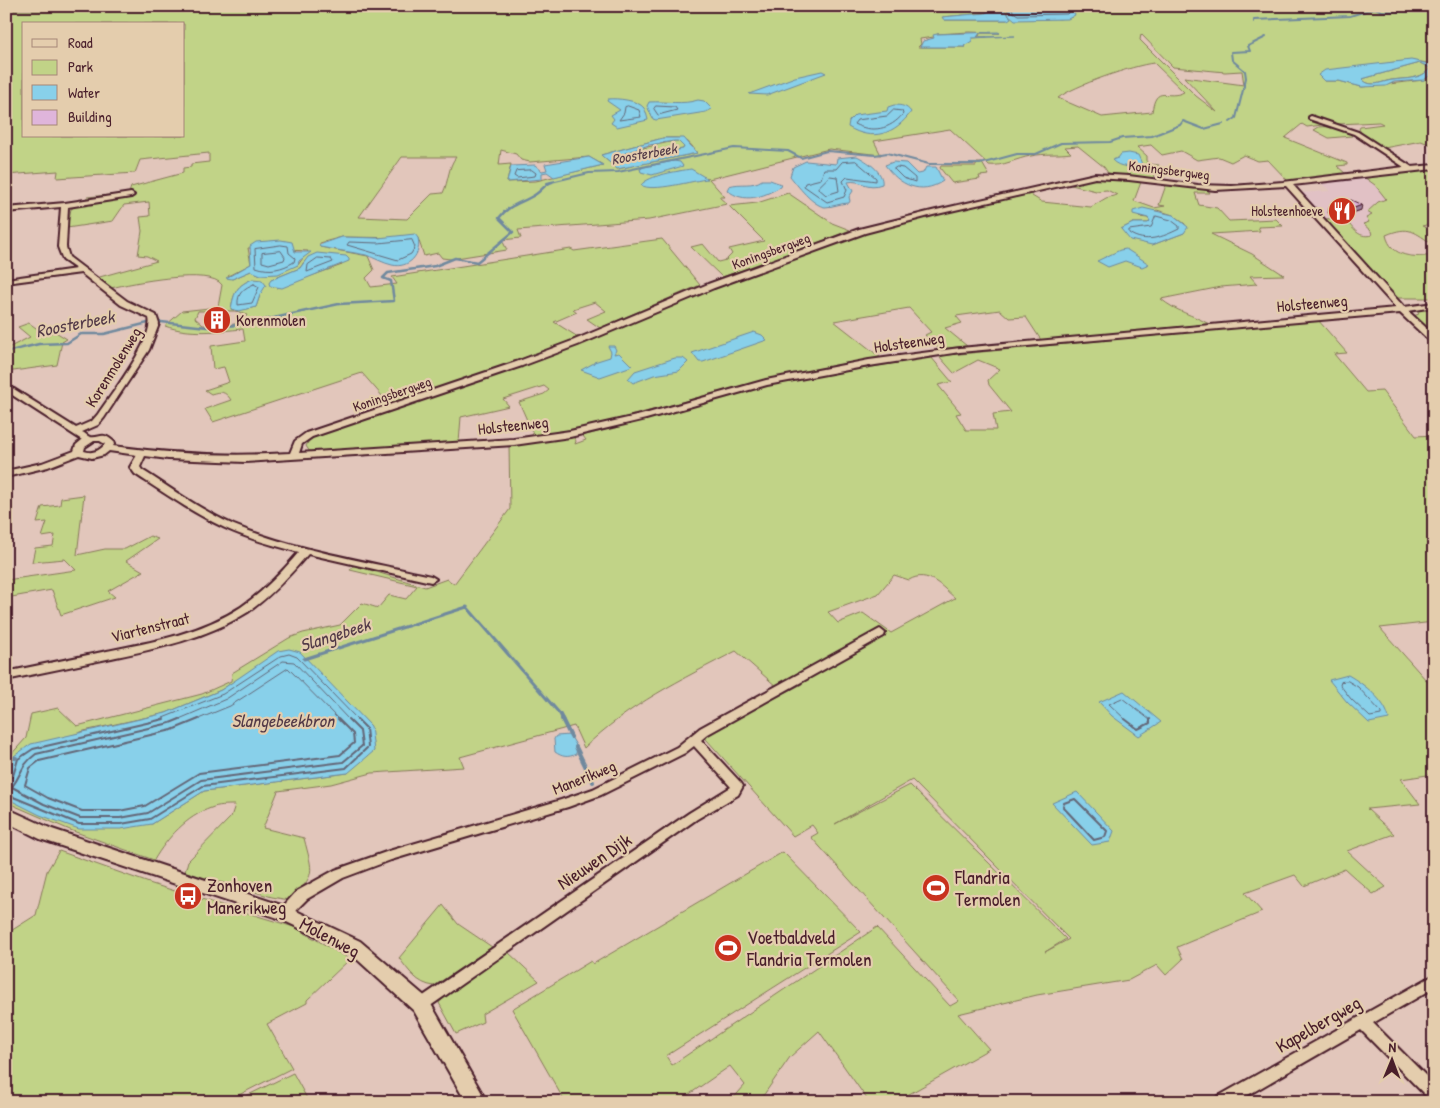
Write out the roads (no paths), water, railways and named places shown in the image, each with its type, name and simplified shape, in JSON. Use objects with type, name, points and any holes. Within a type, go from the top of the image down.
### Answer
[{"type":"street","points":[[1311,118],[1356,133],[1411,169]]},
{"type":"street","points":[[1287,183],[1434,168]]},
{"type":"street","name":"Koningsbergweg","points":[[293,457],[298,443],[309,435],[519,364],[575,343],[711,286],[862,231],[968,204],[1095,176],[1108,175],[1190,187],[1214,188],[1287,183]]},
{"type":"street","points":[[1287,183],[1402,310],[1434,340]]},
{"type":"street","points":[[6,210],[65,205],[131,196]]},
{"type":"street","name":"Korenmolenweg","points":[[65,205],[63,253],[81,272],[124,303],[153,317],[156,324],[145,350],[102,416],[95,423],[76,432]]},
{"type":"street","points":[[6,281],[81,272]]},
{"type":"street","name":"Holsteenweg","points":[[108,448],[204,458],[245,459],[514,442],[570,434],[766,382],[869,363],[960,350],[1402,310],[1434,305]]},
{"type":"street","points":[[6,387],[89,440]]},
{"type":"street","points":[[6,474],[45,465],[79,452],[86,455],[95,454],[108,448],[110,443],[106,439],[89,440],[78,447],[79,452]]},
{"type":"street","points":[[142,453],[135,463],[138,472],[197,509],[229,526],[271,542],[305,551],[431,579]]},
{"type":"street","name":"Viartenstraat","points":[[6,676],[168,642],[198,632],[236,615],[265,593],[305,551]]},
{"type":"street","name":"Manerikweg","points":[[284,913],[302,895],[339,874],[389,856],[564,804],[597,792],[681,750],[704,731],[880,632]]},
{"type":"street","name":"Nieuwen Dijk","points":[[421,1005],[670,832],[734,792],[737,786],[695,740]]},
{"type":"street","name":"Molenweg","points":[[6,814],[46,834],[284,913],[354,946],[421,1005],[477,1102]]},
{"type":"street","name":"Kapelbergweg","points":[[1222,1102],[1434,981]]},
{"type":"street","points":[[1362,1022],[1434,1094]]},
{"type":"water","points":[[1007,7],[1106,7],[1096,10],[1073,11],[1075,15],[1068,19],[1015,20],[1009,15]]},
{"type":"water","points":[[1003,8],[1011,18],[1008,20],[944,20],[942,17],[985,13]]},
{"type":"water","points":[[998,32],[1000,33],[980,33],[977,37],[1015,36],[972,38],[972,41],[965,47],[920,47],[923,41],[934,38],[933,35],[937,34]]},
{"type":"water","points":[[1411,60],[1434,65],[1434,72],[1424,80],[1394,82],[1386,86],[1362,87],[1339,81],[1324,81],[1318,75],[1325,70]],"holes":[[[1420,63],[1430,68],[1418,77],[1377,84],[1369,84],[1362,79]]]},
{"type":"water","points":[[822,71],[826,73],[767,95],[749,94],[795,77]]},
{"type":"water","points":[[608,99],[622,99],[641,105],[646,112],[648,120],[617,127],[611,123],[614,119],[611,115],[620,110],[607,101]]},
{"type":"water","points":[[704,101],[712,109],[706,112],[656,120],[653,119],[647,106],[649,102],[680,103]]},
{"type":"water","points":[[894,105],[904,106],[911,112],[905,120],[891,130],[875,135],[857,132],[848,127],[849,121],[855,115],[887,111],[888,107]]},
{"type":"water","points":[[663,138],[684,138],[697,153],[617,169],[601,155]],"holes":[[[678,141],[684,147],[683,149],[672,151],[671,153],[641,157],[625,153],[649,145]]]},
{"type":"water","points":[[1121,154],[1138,155],[1142,164],[1126,167],[1118,165],[1112,160],[1118,158]]},
{"type":"water","points":[[857,156],[878,171],[882,184],[872,186],[852,181],[848,182],[853,191],[849,197],[849,203],[828,207],[820,206],[790,176],[793,167],[806,161],[836,164],[837,158]]},
{"type":"water","points":[[589,157],[603,165],[554,177],[547,172],[542,173],[542,179],[507,182],[511,166],[535,165],[542,171],[547,170],[545,164]]},
{"type":"water","points":[[674,161],[680,162],[683,166],[652,175],[641,172],[640,169],[644,167]]},
{"type":"water","points":[[893,162],[906,163],[917,174],[923,173],[926,167],[936,167],[943,181],[927,188],[911,186],[897,178],[885,165]]},
{"type":"water","points":[[691,169],[708,179],[654,188],[641,185],[657,176]]},
{"type":"water","points":[[770,180],[781,184],[774,191],[754,198],[740,197],[727,190],[729,186],[754,183]]},
{"type":"water","points":[[1143,208],[1173,215],[1188,227],[1184,233],[1152,245],[1130,240],[1121,229],[1133,223],[1148,223],[1150,221],[1148,218],[1133,214],[1133,211]]},
{"type":"water","points":[[415,234],[419,244],[416,255],[409,262],[398,266],[366,255],[320,247],[319,245],[342,237],[378,238]]},
{"type":"water","points":[[281,240],[292,242],[295,252],[311,252],[299,261],[298,265],[278,274],[261,275],[251,271],[232,279],[226,278],[251,264],[250,246],[256,242]]},
{"type":"water","points":[[1126,249],[1149,264],[1142,267],[1125,261],[1108,267],[1097,261],[1120,250]]},
{"type":"water","points":[[317,253],[346,256],[349,261],[282,288],[270,286],[271,280],[300,268],[308,257]]},
{"type":"water","points":[[253,279],[262,280],[266,285],[256,307],[239,311],[231,309],[237,290],[243,284]]},
{"type":"water","points":[[754,332],[762,335],[767,340],[703,362],[699,362],[692,353]]},
{"type":"water","points":[[608,346],[614,346],[616,350],[614,354],[619,353],[632,366],[600,377],[581,370],[594,362],[610,357],[611,352]]},
{"type":"water","points":[[675,358],[683,358],[688,362],[679,371],[654,375],[633,383],[628,379],[635,371]]},
{"type":"water","name":"Slangebeekbron","points":[[289,649],[300,652],[371,726],[374,751],[348,773],[204,791],[152,824],[121,829],[79,829],[40,815],[6,798],[6,781],[14,756],[31,744],[166,713],[221,690],[278,651]]},
{"type":"water","points":[[1348,675],[1361,683],[1379,700],[1384,706],[1389,719],[1369,723],[1347,702],[1329,680]]},
{"type":"water","points":[[1124,691],[1161,722],[1139,736],[1112,716],[1099,702]]},
{"type":"water","points":[[570,735],[577,747],[576,754],[565,756],[555,752],[554,739],[556,736]]},
{"type":"water","points":[[1077,792],[1114,831],[1110,842],[1092,845],[1052,803]]},
{"type":"waterway","name":"Roosterbeek","points":[[1254,22],[1254,20],[1350,16],[1375,8],[1382,11],[1434,12]]},
{"type":"waterway","name":"Roosterbeek","points":[[1230,122],[1236,118],[1246,78],[1245,71],[1232,60],[1231,52],[1250,51],[1248,46],[1266,37]]},
{"type":"waterway","name":"Roosterbeek","points":[[547,183],[589,173],[618,172],[734,148],[788,151],[801,158],[827,151],[875,155],[887,153],[929,164],[980,164],[1017,154],[1036,154],[1061,143],[1110,142],[1122,138],[1152,136],[1180,125],[1183,121],[1204,129],[1223,124]]},
{"type":"waterway","name":"Roosterbeek","points":[[161,322],[207,327],[241,325],[339,304],[394,301],[391,281],[383,278],[388,273],[435,266],[455,258],[477,262],[513,232],[499,218],[503,213],[536,194],[552,182]]},
{"type":"waterway","name":"Roosterbeek","points":[[6,352],[39,344],[67,343],[81,334],[104,334],[148,323]]},
{"type":"waterway","name":"Slangebeek","points":[[304,659],[467,607],[560,714],[563,720]]},
{"type":"waterway","name":"Slangebeek","points":[[562,719],[571,737]]},
{"type":"waterway","name":"Slangebeek","points":[[576,747],[593,782]]},
{"type":"waterway","name":"Slangebeek","points":[[8,758],[16,758]]},
{"type":"place","name":"Holsteenhoeve","points":[[1342,211]]},
{"type":"place","name":"Korenmolen","points":[[217,320]]},
{"type":"place","name":"Flandria Termolen","points":[[936,888]]},
{"type":"place","name":"Zonhoven Manerikweg","points":[[188,896]]},
{"type":"place","name":"Voetbaldveld Flandria Termolen","points":[[728,948]]}]
